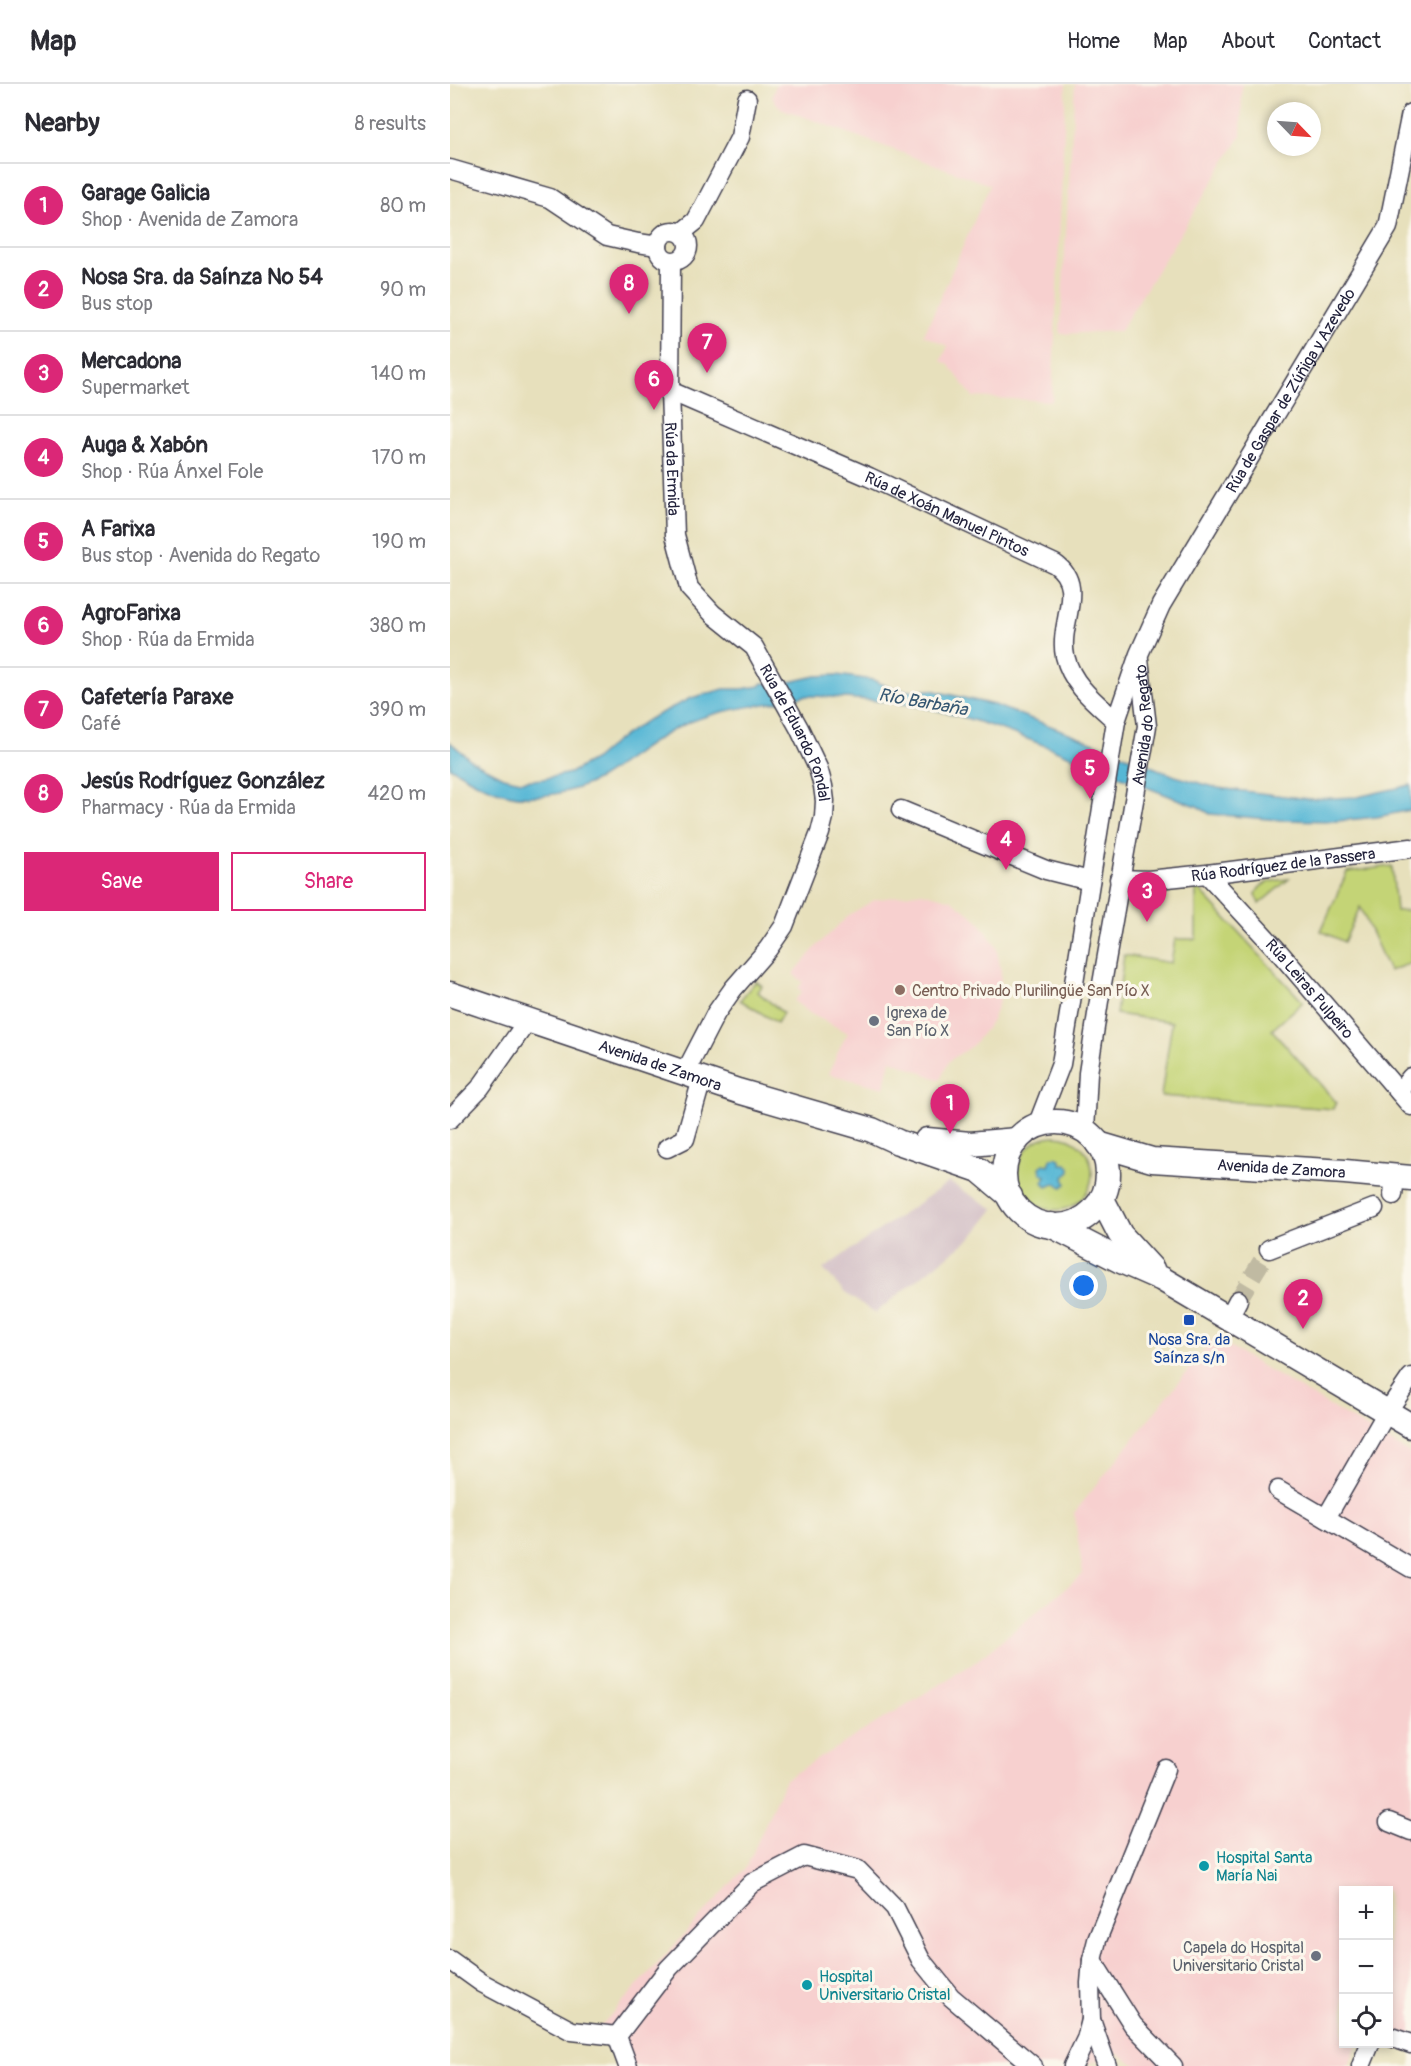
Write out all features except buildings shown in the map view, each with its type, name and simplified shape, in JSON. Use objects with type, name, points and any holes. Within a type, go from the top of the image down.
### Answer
[{"type":"street","points":[[681,233],[696,222],[740,137],[747,99]]},
{"type":"street","name":"Rúa de Gaspar de Zúñiga y Azevedo","points":[[1139,654],[1161,605],[1388,227],[1411,113]]},
{"type":"street","points":[[450,169],[550,198],[607,236],[658,246]]},
{"type":"street","points":[[670,231],[681,233],[688,241],[687,252],[680,260],[671,262],[661,256],[658,246],[661,236],[670,231]]},
{"type":"street","name":"Rúa da Ermida","points":[[671,262],[670,391],[675,535],[689,588],[713,614],[754,646]]},
{"type":"street","name":"Rúa de Xoán Manuel Pintos","points":[[670,391],[869,477],[1063,569],[1071,590],[1071,600],[1063,632],[1065,655],[1084,692],[1116,721]]},
{"type":"street","name":"Rúa de Eduardo Pondal","points":[[667,1148],[685,1139],[694,1076],[707,1028],[720,1007],[784,926],[820,834],[824,818],[823,786],[818,768],[754,646]]},
{"type":"street","name":"Avenida do Regato","points":[[1037,1126],[1061,1064],[1116,721],[1139,654]]},
{"type":"street","name":"Avenida do Regato","points":[[1091,1137],[1088,1073],[1119,879],[1147,726],[1139,654]]},
{"type":"street","points":[[901,810],[1046,870],[1090,881]]},
{"type":"street","name":"Rúa Rodríguez de la Passera","points":[[1119,879],[1148,880],[1207,874],[1411,848]]},
{"type":"street","name":"Rúa Leiras Pulpeiro","points":[[1207,874],[1279,952],[1411,1106]]},
{"type":"street","name":"Avenida de Zamora","points":[[450,994],[694,1076],[872,1130],[957,1144],[1017,1140]]},
{"type":"street","points":[[450,1119],[480,1088],[528,1020]]},
{"type":"street","points":[[1399,1092],[1411,1077]]},
{"type":"street","points":[[1162,1279],[1125,1241],[1105,1190],[1106,1158],[1091,1137],[1066,1124],[1056,1123],[1037,1126],[1017,1140],[1008,1154],[1004,1171],[1010,1196],[1026,1216],[1034,1221],[1051,1225],[1121,1261],[1162,1279],[1233,1308],[1310,1368],[1411,1426]]},
{"type":"street","name":"Avenida de Zamora","points":[[872,1130],[898,1142],[979,1170],[1010,1196]]},
{"type":"street","name":"Avenida de Zamora","points":[[1091,1137],[1152,1160],[1402,1182]]},
{"type":"street","points":[[1051,1225],[1068,1224],[1091,1212],[1105,1190],[1152,1160]]},
{"type":"street","points":[[1269,1249],[1374,1208]]},
{"type":"street","points":[[1326,1518],[1387,1412],[1411,1377]]},
{"type":"street","points":[[1278,1490],[1411,1568]]},
{"type":"street","points":[[1073,2066],[1086,2039],[1091,2020],[1092,1960],[1100,1934],[1166,1769]]},
{"type":"street","points":[[1389,1822],[1411,1831]]},
{"type":"street","points":[[616,2036],[669,1968],[752,1882],[804,1856],[858,1870],[895,1908],[921,1960],[951,1997],[1033,2066]]},
{"type":"street","points":[[450,1960],[482,1983],[572,2031],[616,2036]]},
{"type":"street","points":[[1092,1960],[1133,2025],[1173,2066]]},
{"type":"street","points":[[1091,2020],[1107,2066]]},
{"type":"street","points":[[616,2036],[628,2066]]},
{"type":"street","points":[[1393,2037],[1411,2044]]},
{"type":"street","points":[[1361,2066],[1369,2048]]},
{"type":"shaded area","points":[[776,84],[1066,84],[1052,401],[973,397],[948,364],[941,361],[948,346],[924,335],[990,185],[780,108],[772,97]]},
{"type":"shaded area","points":[[1075,84],[1242,84],[1241,136],[1120,331],[1060,334]]},
{"type":"shaded area","name":"Centro Privado Plurilingüe San Pío X","points":[[922,892],[952,900],[978,920],[996,946],[1001,972],[1000,999],[992,1021],[973,1045],[949,1061],[940,1080],[891,1060],[884,1088],[829,1074],[848,1033],[811,1014],[794,1001],[802,992],[798,988],[803,982],[793,974],[816,947],[849,915],[874,900]]},
{"type":"shaded area","points":[[949,1182],[994,1209],[972,1237],[875,1313],[845,1293],[823,1269]]},
{"type":"shaded area","points":[[1214,1338],[1411,1454],[1411,2042],[1393,2035],[1393,1886],[1339,1886],[1339,2048],[1356,2048],[1349,2066],[1137,2066],[1119,2054],[1081,2066],[621,2066],[597,2030],[747,1866],[785,1779],[974,1663],[1083,1574],[1074,1513]]},
{"type":"green space","points":[[1392,866],[1396,911],[1411,910],[1411,963],[1389,971],[1360,907],[1344,942],[1321,931],[1347,872]]},
{"type":"green space","points":[[1289,879],[1259,904],[1256,894],[1261,886]]},
{"type":"green space","points":[[1196,886],[1303,1002],[1272,1030],[1336,1102],[1333,1109],[1161,1096],[1172,1022],[1116,1014],[1124,955],[1171,963],[1175,939],[1196,939]]},
{"type":"green space","points":[[756,981],[762,986],[758,992],[783,1013],[777,1023],[740,1000]]},
{"type":"green space","points":[[1055,1136],[1076,1142],[1086,1152],[1092,1173],[1086,1194],[1076,1204],[1055,1210],[1034,1204],[1024,1194],[1018,1173],[1024,1152],[1034,1142]]},
{"type":"water","name":"Río Barbaña","points":[[837,675],[873,680],[891,688],[906,691],[931,690],[994,705],[1175,776],[1218,788],[1309,799],[1357,797],[1411,785],[1411,810],[1377,817],[1337,821],[1280,820],[1210,814],[1197,806],[976,721],[912,705],[817,696],[804,696],[742,708],[696,720],[660,738],[600,778],[555,794],[518,796],[499,792],[450,767],[450,742],[472,761],[503,777],[521,781],[570,773],[595,759],[616,741],[649,719],[691,698],[724,689],[742,689],[760,686],[763,683],[781,684],[816,676]]},
{"type":"water","points":[[1056,1157],[1061,1160],[1061,1164],[1070,1167],[1070,1172],[1064,1177],[1066,1184],[1062,1187],[1056,1183],[1047,1187],[1043,1182],[1046,1176],[1041,1173],[1040,1167],[1044,1164],[1049,1165],[1051,1159]]},
{"type":"tunnel","points":[[1238,1300],[1269,1249]]},
{"type":"place","name":"Jesús Rodríguez González","points":[[629,314]]},
{"type":"place","name":"Cafetería Paraxe","points":[[707,373]]},
{"type":"place","name":"AgroFarixa","points":[[654,410]]},
{"type":"place","name":"A Farixa","points":[[1090,799]]},
{"type":"place","name":"Auga & Xabón","points":[[1006,870]]},
{"type":"place","name":"Mercadona","points":[[1147,922]]},
{"type":"place","name":"Centro Privado Plurilingüe San Pío X","points":[[900,990]]},
{"type":"place","name":"Igrexa de San Pío X","points":[[874,1021]]},
{"type":"place","name":"Garage Galicia","points":[[950,1134]]},
{"type":"place","name":"Nosa Sra. da Saínza s/n","points":[[1189,1320]]},
{"type":"place","name":"Nosa Sra. da Saínza Nº 54","points":[[1303,1329]]},
{"type":"place","name":"Hospital Santa María Nai","points":[[1204,1866]]},
{"type":"place","name":"Capela do Hospital Universitario Cristal","points":[[1316,1956]]},
{"type":"place","name":"Hospital Universitario Cristal","points":[[807,1985]]}]
